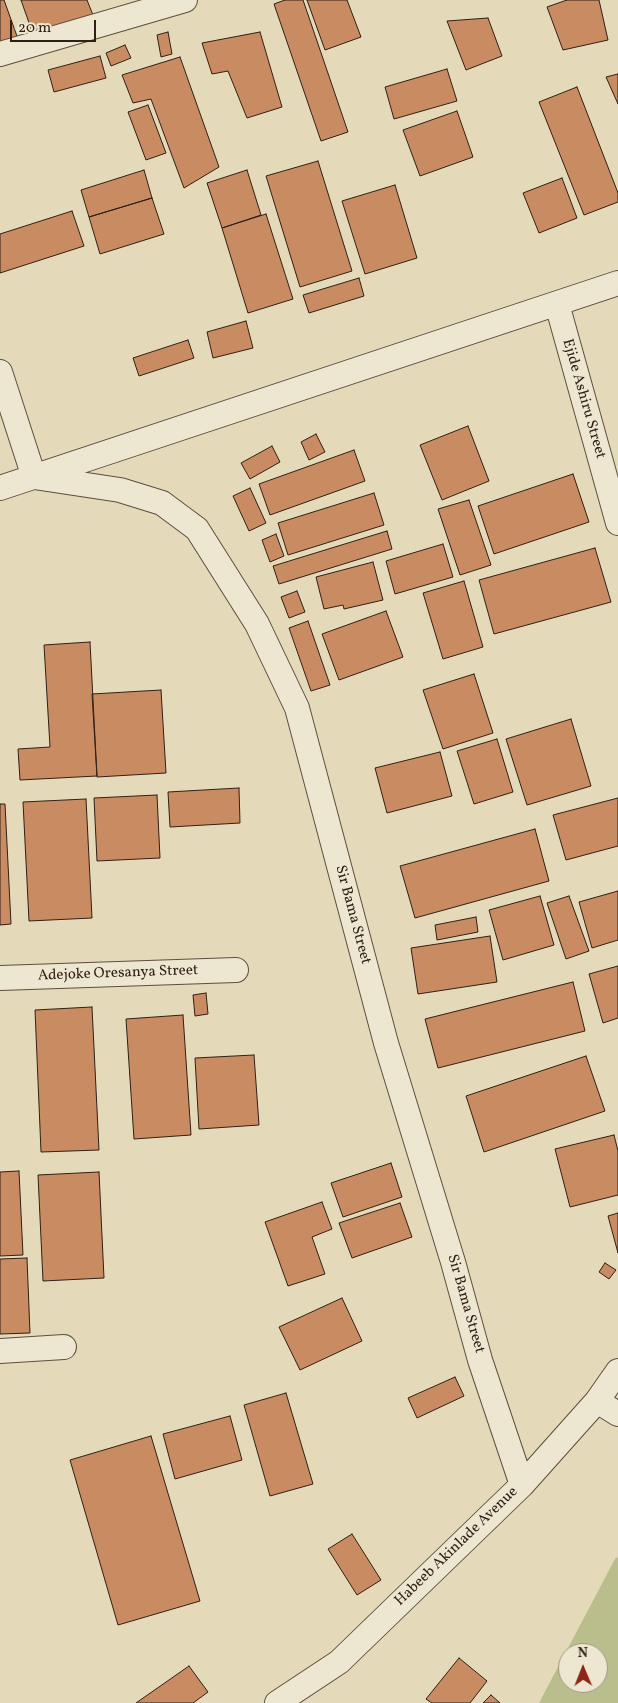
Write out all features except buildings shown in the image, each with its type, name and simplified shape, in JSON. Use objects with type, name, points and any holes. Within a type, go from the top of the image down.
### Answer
[{"type":"street","points":[[0,54],[185,0]]},
{"type":"street","points":[[0,488],[557,304],[618,282]]},
{"type":"street","name":"Ejide Ashiru Street","points":[[557,304],[618,523]]},
{"type":"street","points":[[0,372],[34,477]]},
{"type":"street","name":"Sir Bama Street","points":[[34,477],[120,490],[162,502],[197,529],[257,624],[297,708],[386,1043],[450,1252],[480,1360],[522,1485]]},
{"type":"street","name":"Adejoke Oresanya Street","points":[[0,978],[236,970]]},
{"type":"street","points":[[0,1351],[64,1347]]},
{"type":"street","name":"Habeeb Akinlade Avenue","points":[[277,1703],[339,1662],[522,1485],[597,1401],[618,1371]]},
{"type":"street","points":[[597,1401],[618,1414]]},
{"type":"green space","points":[[616,1557],[618,1558],[618,1703],[539,1703],[558,1667],[558,1693],[608,1693],[608,1643],[571,1643]]}]
